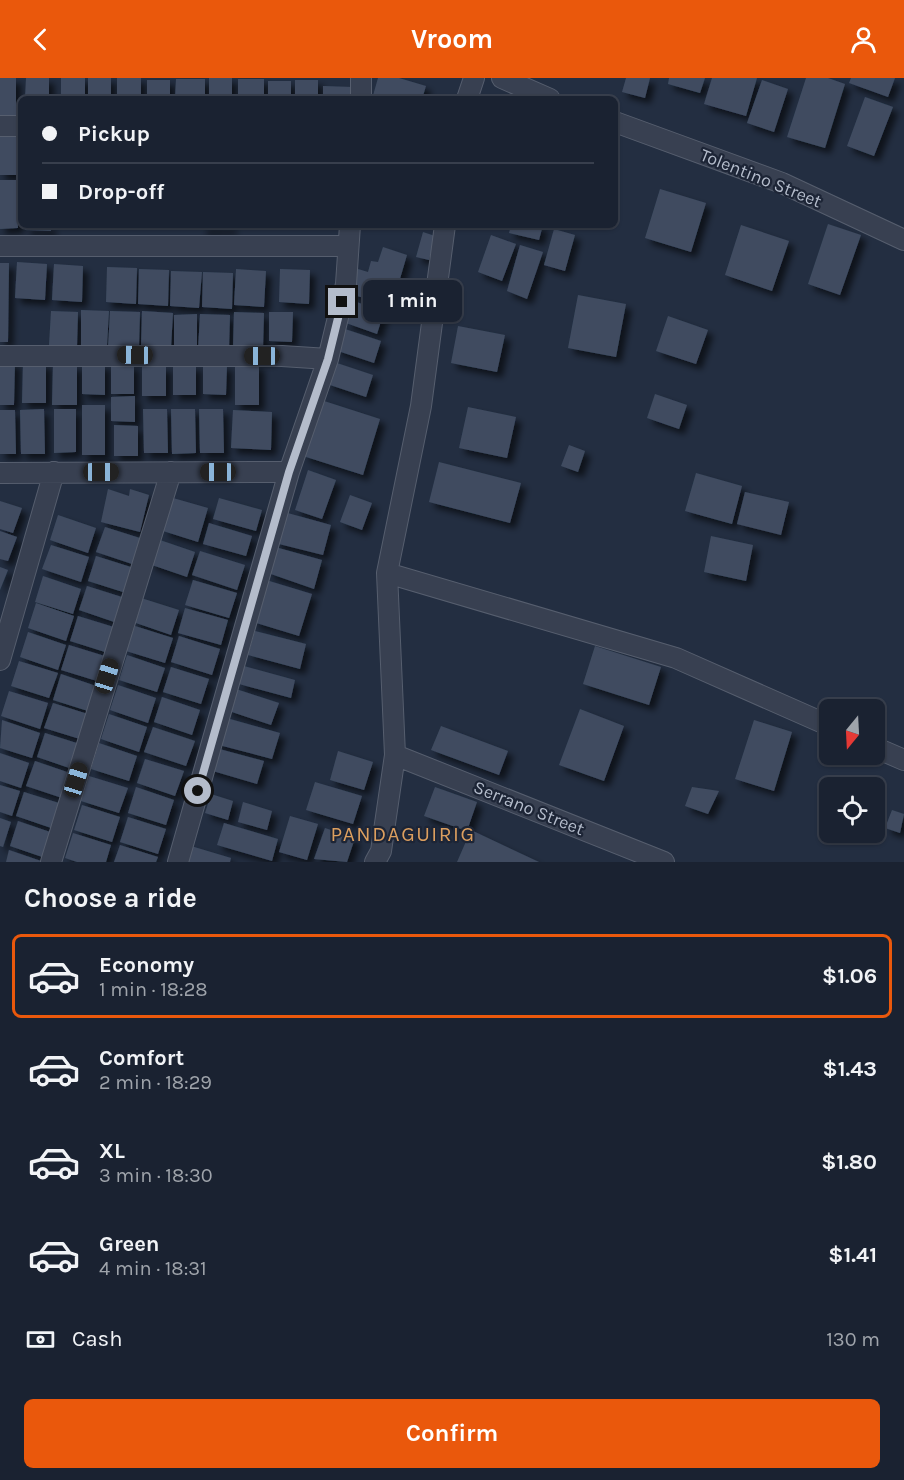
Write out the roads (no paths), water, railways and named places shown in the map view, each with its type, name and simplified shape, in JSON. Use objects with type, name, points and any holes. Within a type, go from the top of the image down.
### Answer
[{"type":"street","points":[[360,96],[361,78]]},
{"type":"street","points":[[468,96],[474,78]]},
{"type":"street","points":[[502,78],[543,96]]},
{"type":"street","name":"Tolentino Street","points":[[618,123],[782,183],[904,240]]},
{"type":"street","points":[[0,126],[18,126]]},
{"type":"street","points":[[178,862],[289,472],[328,359],[346,284],[350,228]]},
{"type":"street","points":[[375,862],[381,851],[395,755],[387,573],[421,406],[445,228]]},
{"type":"street","points":[[0,246],[348,246]]},
{"type":"street","points":[[0,356],[282,356],[328,359]]},
{"type":"street","points":[[0,660],[54,472]]},
{"type":"street","points":[[51,862],[171,472]]},
{"type":"street","points":[[0,473],[289,472]]},
{"type":"street","points":[[387,573],[676,658],[819,721]]},
{"type":"street","points":[[885,752],[904,760]]},
{"type":"street","name":"Serrano Street","points":[[395,755],[664,862]]},
{"type":"district","name":"PANDAGUIRIG","points":[[403,834]]}]
